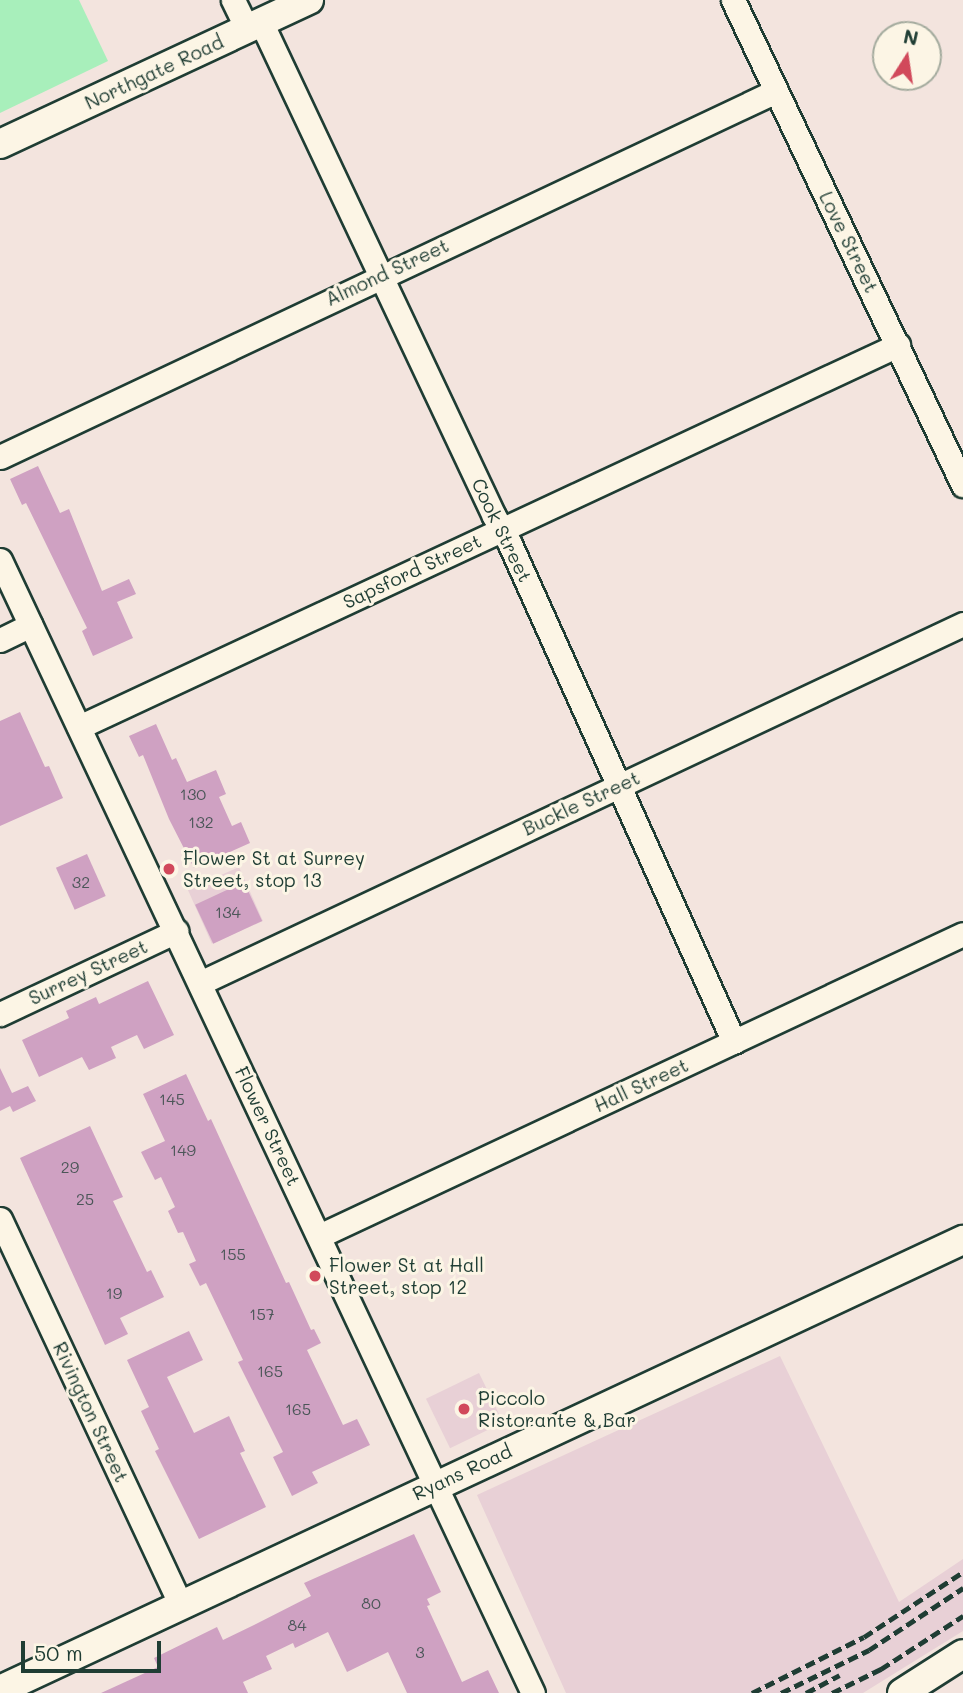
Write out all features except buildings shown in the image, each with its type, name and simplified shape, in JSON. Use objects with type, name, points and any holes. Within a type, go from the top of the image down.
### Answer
[{"type":"street","name":"Cook Street","points":[[233,0],[254,25],[380,275],[502,528],[734,1042]]},
{"type":"street","name":"Northgate Road","points":[[0,144],[309,0]]},
{"type":"street","name":"Love Street","points":[[733,0],[963,485]]},
{"type":"street","name":"Almond Street","points":[[0,457],[380,275],[776,91]]},
{"type":"street","name":"Sapsford Street","points":[[79,727],[898,345]]},
{"type":"street","name":"Flower Street","points":[[0,560],[533,1693]]},
{"type":"street","name":"Buckle Street","points":[[200,983],[963,624]]},
{"type":"street","points":[[0,640],[31,625]]},
{"type":"street","name":"Surrey Street","points":[[0,1014],[176,931]]},
{"type":"street","name":"Hall Street","points":[[319,1236],[963,934]]},
{"type":"street","name":"Rivington Street","points":[[0,1219],[181,1605]]},
{"type":"street","name":"Ryans Road","points":[[0,1690],[963,1240]]},
{"type":"street","points":[[902,1693],[963,1654]]},
{"type":"shaded area","points":[[239,867],[263,921],[212,944],[188,890]]},
{"type":"shaded area","points":[[780,1356],[899,1602],[963,1559],[963,1631],[863,1693],[566,1693],[477,1495]]},
{"type":"shaded area","points":[[479,1373],[503,1422],[450,1448],[426,1399]]},
{"type":"green space","points":[[0,0],[79,0],[108,61],[0,113]]},
{"type":"railway","points":[[752,1693],[864,1637],[963,1572]]},
{"type":"railway","points":[[781,1693],[869,1650],[963,1588]]},
{"type":"railway","points":[[832,1693],[881,1669],[963,1616]]},
{"type":"railway","points":[[806,1693],[840,1675]]},
{"type":"place","name":"Flower St at Surrey Street, stop 13","points":[[169,869]]},
{"type":"place","name":"Flower St at Hall Street, stop 12","points":[[315,1276]]},
{"type":"place","name":"Piccolo Ristorante & Bar","points":[[464,1409]]}]
